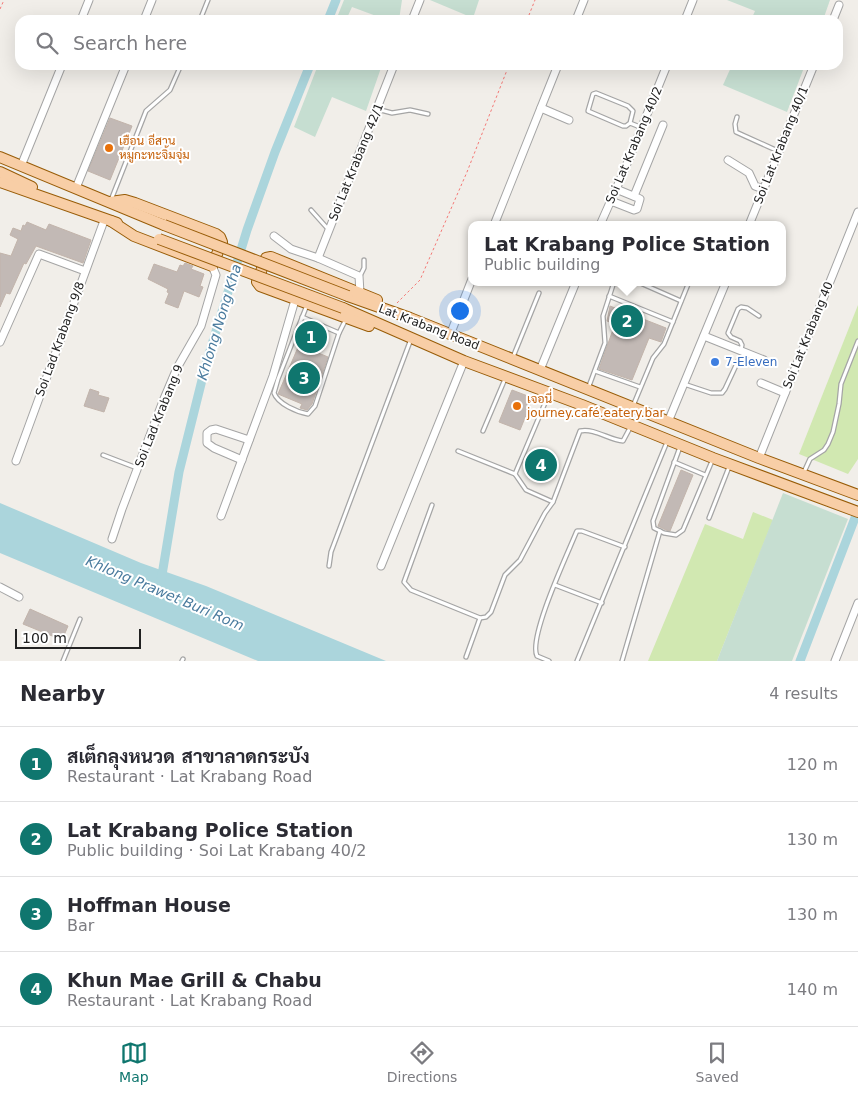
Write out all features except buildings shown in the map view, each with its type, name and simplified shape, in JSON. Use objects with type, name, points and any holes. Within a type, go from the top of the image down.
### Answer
[{"type":"main road","name":"Lat Krabang Road","points":[[0,157],[164,225],[410,318],[759,458],[858,494]]},
{"type":"main road","points":[[0,172],[81,209]]},
{"type":"main road","name":"Lat Krabang Road","points":[[0,182],[108,219],[464,361],[858,512]]},
{"type":"main road","points":[[108,219],[134,236],[212,266],[222,242],[220,237],[130,201],[119,200],[110,202]]},
{"type":"main road","points":[[344,313],[295,300],[258,284],[268,257],[278,259],[360,293],[410,318]]},
{"type":"main road","points":[[582,405],[588,389]]},
{"type":"street","points":[[83,15],[89,0]]},
{"type":"street","points":[[146,15],[152,0]]},
{"type":"street","points":[[414,15],[420,0]]},
{"type":"street","points":[[578,15],[584,0]]},
{"type":"street","points":[[687,15],[693,0]]},
{"type":"street","points":[[835,15],[839,2]]},
{"type":"street","points":[[21,166],[60,70]]},
{"type":"street","points":[[76,188],[124,70]]},
{"type":"street","name":"Soi Lat Krabang 42/1","points":[[318,258],[392,70]]},
{"type":"street","points":[[496,221],[556,70]]},
{"type":"street","name":"Soi Lat Krabang 40/2","points":[[602,221],[665,70]]},
{"type":"street","name":"Soi Lat Krabang 40/1","points":[[751,221],[812,70]]},
{"type":"street","points":[[541,108],[569,120]]},
{"type":"street","points":[[634,196],[663,125]]},
{"type":"street","points":[[728,160],[745,170],[751,176],[755,186],[763,189]]},
{"type":"street","points":[[611,201],[636,210],[640,200],[616,189]]},
{"type":"street","name":"Soi Lat Krabang 40","points":[[759,458],[858,212]]},
{"type":"street","name":"Soi Lad Krabang 9/8","points":[[16,461],[85,271],[108,219]]},
{"type":"street","points":[[274,236],[291,249],[318,258],[359,276],[360,293]]},
{"type":"street","points":[[0,342],[40,254],[85,271]]},
{"type":"street","name":"Soi Lad Krabang 9","points":[[112,539],[116,523],[171,382],[201,326],[216,276],[212,266]]},
{"type":"street","points":[[450,334],[469,286]]},
{"type":"street","points":[[540,370],[574,286]]},
{"type":"street","points":[[668,422],[724,286]]},
{"type":"street","points":[[221,516],[273,376],[295,300]]},
{"type":"street","points":[[704,336],[764,360]]},
{"type":"street","points":[[381,566],[464,361]]},
{"type":"street","points":[[760,383],[784,393]]},
{"type":"street","points":[[242,460],[214,448],[208,443],[207,433],[216,429],[249,440]]},
{"type":"street","points":[[0,587],[19,597]]},
{"type":"street","points":[[835,661],[858,603]]},
{"type":"lane","points":[[202,15],[208,0]]},
{"type":"lane","points":[[110,202],[146,111],[170,90],[179,70]]},
{"type":"lane","points":[[596,93],[628,106],[632,111],[630,123],[623,126],[588,111],[592,96],[596,93]]},
{"type":"lane","points":[[377,109],[392,113],[410,110],[428,114]]},
{"type":"lane","points":[[737,117],[735,124],[736,132],[779,151]]},
{"type":"lane","points":[[630,123],[642,128]]},
{"type":"lane","points":[[311,210],[328,230]]},
{"type":"lane","points":[[359,276],[364,268],[364,260]]},
{"type":"lane","points":[[588,389],[605,343],[603,316],[613,286]]},
{"type":"lane","points":[[647,286],[681,301]]},
{"type":"lane","points":[[633,407],[654,356],[664,344],[687,286]]},
{"type":"lane","points":[[512,360],[539,293]]},
{"type":"lane","points":[[609,296],[673,322]]},
{"type":"lane","points":[[308,304],[274,393],[279,401],[308,414],[315,406],[344,313]]},
{"type":"lane","points":[[741,350],[742,345],[740,341],[731,337],[728,333],[739,307],[747,308],[759,316]]},
{"type":"lane","points":[[302,317],[339,333]]},
{"type":"lane","points":[[329,566],[331,552],[407,337]]},
{"type":"lane","points":[[803,474],[810,459],[824,450],[833,432],[841,384],[858,341]]},
{"type":"lane","points":[[684,384],[711,394],[722,393],[739,359]]},
{"type":"lane","points":[[595,371],[640,387]]},
{"type":"lane","points":[[483,431],[506,376]]},
{"type":"lane","points":[[515,474],[550,393]]},
{"type":"lane","points":[[432,505],[404,582],[411,590],[480,618],[486,617],[491,612],[505,575],[520,560],[545,513],[553,502],[580,431],[597,433],[623,441],[631,425]]},
{"type":"lane","points":[[577,661],[668,440]]},
{"type":"lane","points":[[681,445],[653,521],[654,528],[660,531],[676,535],[683,530],[713,458]]},
{"type":"lane","points":[[458,451],[515,474],[526,490],[553,502]]},
{"type":"lane","points":[[103,455],[138,468]]},
{"type":"lane","points":[[674,462],[705,475]]},
{"type":"lane","points":[[710,518],[731,464]]},
{"type":"lane","points":[[549,661],[537,656],[535,646],[538,630],[576,533],[579,530],[625,547]]},
{"type":"lane","points":[[622,661],[660,531]]},
{"type":"lane","points":[[555,585],[602,602]]},
{"type":"lane","points":[[466,657],[480,618]]},
{"type":"lane","points":[[62,661],[80,619]]},
{"type":"path","points":[[0,9],[4,0]]},
{"type":"path","points":[[529,15],[535,0]]},
{"type":"path","points":[[393,308],[420,280],[467,172],[507,70]]},
{"type":"green space","points":[[344,0],[402,0],[400,15],[374,15],[352,7],[348,15],[338,15]]},
{"type":"green space","points":[[430,0],[479,0],[474,15],[466,15]]},
{"type":"green space","points":[[727,0],[830,0],[825,15],[753,15],[755,11]]},
{"type":"green space","points":[[316,70],[380,70],[366,111],[332,97],[315,137],[294,127]]},
{"type":"green space","points":[[730,70],[803,70],[787,112],[723,85]]},
{"type":"green space","points":[[858,305],[858,459],[848,474],[799,454]]},
{"type":"green space","points":[[783,493],[848,519],[792,661],[717,661]]},
{"type":"green space","points":[[753,512],[773,520],[717,661],[648,661],[705,524],[743,539]]},
{"type":"water","name":"Khlong Prawet Buri Rom","points":[[0,503],[141,563],[206,586],[386,661],[258,661],[0,553]]},
{"type":"waterway","name":"Khlong Nong Kha","points":[[330,15],[336,0]]},
{"type":"waterway","name":"Khlong Nong Kha","points":[[161,581],[179,472],[206,364],[247,230],[275,152],[308,70]]},
{"type":"waterway","points":[[800,661],[858,510]]},
{"type":"place","name":"เฮือน อีสาน หมูกะทะจิ้มจุ่ม","points":[[109,148]]},
{"type":"place","name":"Lat Krabang Police Station","points":[[627,321]]},
{"type":"place","name":"สเต็กลุงหนวด สาขาลาดกระบัง","points":[[311,337]]},
{"type":"place","name":"7-Eleven","points":[[715,362]]},
{"type":"place","name":"Hoffman House","points":[[304,378]]},
{"type":"place","name":"เจอนี่ journey.café.eatery.bar","points":[[517,406]]},
{"type":"place","name":"Khun Mae Grill & Chabu","points":[[541,465]]}]
